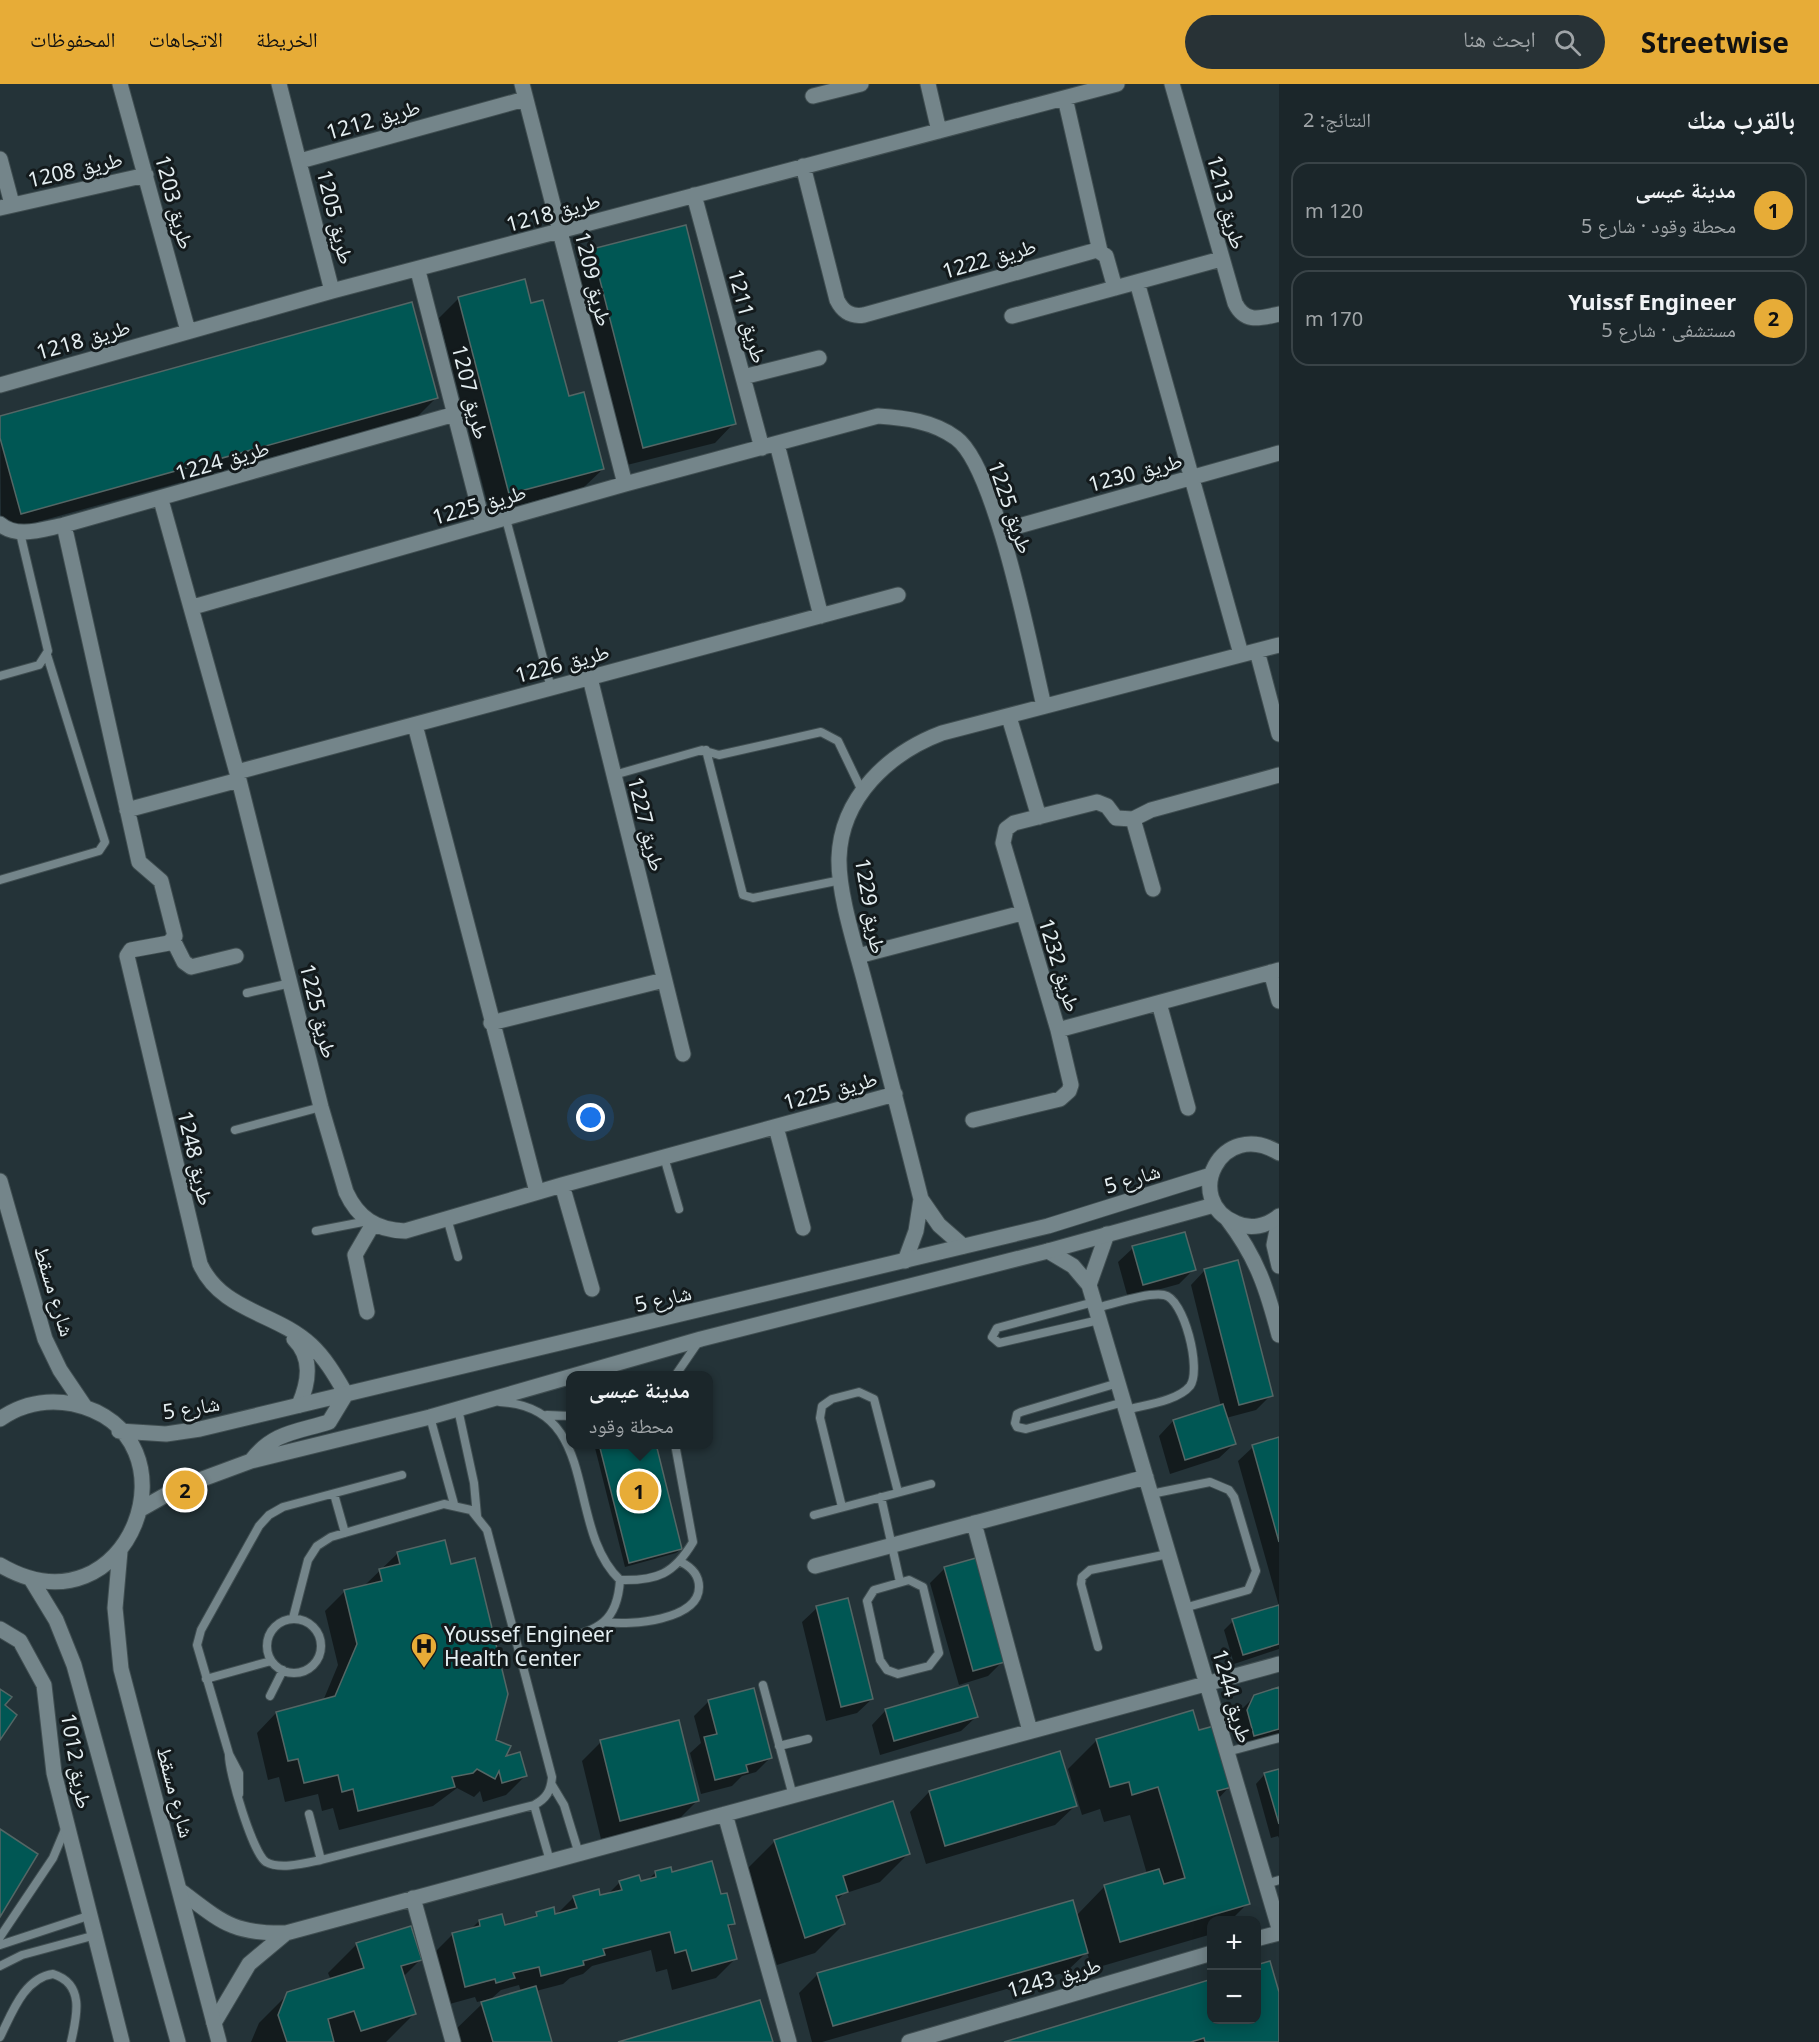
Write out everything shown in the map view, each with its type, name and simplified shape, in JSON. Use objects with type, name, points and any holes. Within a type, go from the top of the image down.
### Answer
[{"type":"street","name":"طريق 1203","points":[[120,84],[188,331]]},
{"type":"street","name":"طريق 1205","points":[[279,84],[332,291]]},
{"type":"street","points":[[813,96],[861,84]]},
{"type":"street","points":[[928,84],[939,131]]},
{"type":"street","name":"طريق 1218","points":[[0,385],[332,291],[418,271],[694,195],[1118,84]]},
{"type":"street","name":"طريق 1213","points":[[1172,84],[1221,259],[1238,310],[1250,318],[1257,319],[1279,314]]},
{"type":"street","name":"طريق 1212","points":[[300,161],[524,91]]},
{"type":"street","name":"طريق 1209","points":[[524,91],[625,484]]},
{"type":"street","points":[[1065,98],[1100,251],[1106,256],[1115,288]]},
{"type":"street","name":"طريق 1208","points":[[0,159],[6,206],[146,175]]},
{"type":"street","name":"طريق 1222","points":[[803,166],[837,300],[851,315],[864,315],[1094,250],[1100,251]]},
{"type":"street","name":"طريق 1211","points":[[694,195],[743,377],[769,446]]},
{"type":"street","points":[[1012,316],[1221,259]]},
{"type":"street","name":"طريق 1207","points":[[418,271],[483,525]]},
{"type":"street","points":[[1137,282],[1241,654]]},
{"type":"street","points":[[743,377],[819,358]]},
{"type":"street","name":"طريق 1224","points":[[7,530],[64,525],[160,500],[455,414]]},
{"type":"street","name":"طريق 1225","points":[[193,608],[625,484],[878,416],[918,420],[957,438],[980,469],[1001,531],[1044,706]]},
{"type":"street","points":[[769,446],[821,616]]},
{"type":"street","name":"طريق 1230","points":[[1001,531],[1279,453]]},
{"type":"street","name":"طريق 1225","points":[[160,500],[193,608],[238,776],[321,1107],[346,1192],[359,1213],[371,1223],[405,1231],[562,1185],[895,1095]]},
{"type":"street","points":[[64,525],[139,862],[161,881],[175,936],[173,940],[184,962],[191,967],[236,956]]},
{"type":"street","name":"طريق 1226","points":[[127,810],[415,725],[898,595]]},
{"type":"street","name":"طريق 1229","points":[[963,1246],[939,1225],[921,1198],[858,956],[841,880],[839,858],[843,833],[862,791],[895,756],[919,742],[1044,706],[1279,645]]},
{"type":"street","points":[[1257,651],[1279,734]]},
{"type":"street","name":"طريق 1227","points":[[590,678],[683,1054]]},
{"type":"street","points":[[1009,717],[1039,817]]},
{"type":"street","points":[[415,725],[537,1192]]},
{"type":"street","points":[[1153,889],[1133,819],[1151,810],[1279,775]]},
{"type":"street","name":"طريق 1232","points":[[973,1120],[1060,1099],[1065,1096],[1071,1078],[1003,838],[1010,825],[1097,802],[1107,806],[1116,818],[1133,819]]},
{"type":"street","points":[[858,956],[1023,913]]},
{"type":"street","name":"طريق 1248","points":[[173,940],[131,950],[127,956],[200,1264],[210,1283],[225,1298],[310,1344],[324,1359],[346,1394]]},
{"type":"street","name":"طريق 1232","points":[[1058,1030],[1275,971],[1279,1001]]},
{"type":"street","points":[[491,1023],[664,980]]},
{"type":"street","points":[[1159,1003],[1188,1108]]},
{"type":"street","name":"طريق 1225","points":[[776,1127],[803,1228]]},
{"type":"street","points":[[1279,1154],[1257,1144],[1239,1146],[1223,1155],[1211,1176],[1211,1196],[1215,1205],[1249,1248],[1259,1268],[1279,1335]]},
{"type":"street","name":"شارع 5","points":[[119,1431],[166,1434],[200,1430],[1048,1226],[1211,1176]]},
{"type":"street","name":"شارع مسقط","points":[[0,1181],[45,1339],[60,1370],[85,1407]]},
{"type":"street","points":[[562,1185],[592,1289]]},
{"type":"street","name":"طريق 1229","points":[[905,1261],[916,1231],[921,1198]]},
{"type":"street","points":[[583,1371],[1048,1251],[1215,1205]]},
{"type":"street","points":[[1228,1220],[1242,1226],[1257,1227],[1279,1218]]},
{"type":"street","points":[[1279,1218],[1274,1245],[1279,1266]]},
{"type":"street","points":[[368,1312],[355,1255],[371,1223]]},
{"type":"street","points":[[1089,1285],[1107,1234]]},
{"type":"street","name":"طريق 1244","points":[[1048,1251],[1072,1266],[1089,1285],[1227,1752],[1272,1882],[1279,1926]]},
{"type":"street","name":"طريق 1248","points":[[284,1328],[306,1356],[307,1382],[299,1405]]},
{"type":"street","points":[[141,1509],[178,1488],[251,1461],[430,1418],[566,1376]]},
{"type":"street","points":[[251,1461],[264,1444],[275,1438],[329,1422],[346,1394]]},
{"type":"street","points":[[0,1419],[11,1411],[35,1403],[60,1401],[85,1407],[109,1420],[119,1431],[137,1459],[143,1492],[141,1509],[130,1538],[120,1551],[95,1571],[80,1578],[47,1582],[31,1579],[0,1565]]},
{"type":"street","points":[[815,1566],[1146,1477]]},
{"type":"street","points":[[974,1523],[1030,1731]]},
{"type":"street","name":"شارع مسقط","points":[[120,1551],[115,1608],[121,1669],[182,1892],[219,2042]]},
{"type":"street","points":[[31,1579],[56,1620],[75,1665],[178,2042]]},
{"type":"street","name":"طريق 1012","points":[[0,1629],[20,1641],[44,1685],[54,1773],[92,1914],[122,2042]]},
{"type":"street","points":[[182,1892],[230,1926],[258,1934],[286,1933],[1279,1664]]},
{"type":"street","points":[[725,1814],[789,2042]]},
{"type":"street","points":[[413,1898],[453,2042]]},
{"type":"street","points":[[1261,1937],[1279,1926]]},
{"type":"street","points":[[214,2022],[249,1964],[261,1951],[286,1933]]},
{"type":"street","name":"طريق 1243","points":[[909,2042],[1207,1954]]},
{"type":"lane","points":[[506,519],[551,688]]},
{"type":"lane","points":[[0,880],[99,851],[105,842],[47,655],[48,647],[7,530]]},
{"type":"lane","points":[[0,676],[39,665],[47,655]]},
{"type":"lane","points":[[614,775],[706,750],[719,755],[814,733],[828,734],[838,741],[862,791]]},
{"type":"lane","points":[[706,750],[743,895],[753,898],[841,880]]},
{"type":"lane","points":[[247,993],[291,983]]},
{"type":"lane","points":[[235,1130],[321,1107]]},
{"type":"lane","points":[[664,1157],[679,1209]]},
{"type":"lane","points":[[447,1218],[458,1257]]},
{"type":"lane","points":[[316,1231],[371,1223]]},
{"type":"lane","points":[[1096,1310],[999,1343],[992,1337],[997,1328],[1096,1310],[1158,1295],[1170,1297],[1180,1309],[1195,1363],[1193,1381],[1184,1392],[1177,1395],[1026,1429],[1021,1429],[1015,1423],[1017,1414],[1021,1412],[1118,1383]]},
{"type":"lane","points":[[677,1371],[701,1339]]},
{"type":"lane","points":[[842,1508],[820,1418],[822,1406],[832,1399],[859,1392],[874,1399],[898,1492]]},
{"type":"lane","points":[[490,1401],[517,1402],[535,1411],[552,1420],[566,1441]]},
{"type":"lane","points":[[458,1409],[474,1483],[477,1516]]},
{"type":"lane","points":[[535,1411],[554,1416],[566,1416]]},
{"type":"lane","points":[[430,1418],[454,1504]]},
{"type":"lane","points":[[570,1449],[596,1543],[608,1568],[620,1580],[650,1578],[666,1573],[681,1562],[693,1542],[676,1449]]},
{"type":"lane","points":[[293,1618],[311,1553],[323,1541],[444,1504],[454,1504],[477,1516],[487,1530],[552,1777],[552,1785],[544,1799],[534,1805],[299,1864],[271,1864],[266,1862],[255,1849],[239,1794],[239,1773],[228,1754],[198,1653],[201,1630],[259,1526],[269,1515],[283,1507],[402,1475]]},
{"type":"lane","points":[[1151,1494],[1210,1482],[1223,1486],[1234,1497],[1255,1564],[1256,1578],[1248,1590],[1184,1608]]},
{"type":"lane","points":[[814,1515],[931,1484]]},
{"type":"lane","points":[[334,1494],[345,1533]]},
{"type":"lane","points":[[881,1497],[900,1582]]},
{"type":"lane","points":[[1098,1647],[1081,1584],[1084,1574],[1090,1569],[1168,1554]]},
{"type":"lane","points":[[606,1622],[638,1623],[685,1611],[697,1598],[699,1580],[695,1572],[681,1562]]},
{"type":"lane","points":[[553,1642],[599,1629],[617,1603],[620,1580]]},
{"type":"lane","points":[[914,1581],[923,1587],[940,1647],[934,1663],[898,1674],[887,1670],[880,1660],[867,1601],[874,1590],[900,1582],[914,1581]]},
{"type":"lane","points":[[293,1618],[312,1624],[318,1632],[321,1651],[311,1667],[302,1672],[283,1670],[271,1661],[268,1652],[270,1633],[284,1620],[293,1618]]},
{"type":"lane","points":[[206,1679],[271,1661]]},
{"type":"lane","points":[[270,1696],[283,1670]]},
{"type":"lane","points":[[763,1685],[793,1796]]},
{"type":"lane","points":[[1227,1752],[1279,1738]]},
{"type":"lane","points":[[779,1746],[808,1740]]},
{"type":"lane","points":[[552,1785],[564,1805],[579,1854]]},
{"type":"lane","points":[[534,1805],[550,1861]]},
{"type":"lane","points":[[309,1814],[321,1860]]},
{"type":"lane","points":[[0,1937],[53,1858],[67,1825]]},
{"type":"lane","points":[[0,1945],[92,1914]]},
{"type":"lane","points":[[0,1966],[22,1955],[96,1935]]},
{"type":"lane","points":[[0,2037],[20,1999],[34,1980],[53,1974],[71,1983],[76,1993],[71,2042]]},
{"type":"building","points":[[686,225],[736,424],[643,448],[592,249]]},
{"type":"building","points":[[525,279],[531,303],[543,300],[569,396],[584,392],[604,469],[509,494],[458,297]]},
{"type":"building","points":[[412,302],[438,398],[21,514],[0,438],[0,416]]},
{"type":"building","points":[[1185,1232],[1196,1270],[1143,1285],[1132,1246]]},
{"type":"building","points":[[1238,1260],[1273,1396],[1239,1405],[1204,1269]]},
{"type":"building","points":[[1223,1404],[1236,1444],[1185,1460],[1173,1420]]},
{"type":"building","points":[[1279,1437],[1279,1542],[1252,1445]]},
{"type":"building","points":[[600,1449],[657,1449],[682,1549],[629,1563]]},
{"type":"building","name":"Youssef Engineer Health Center","points":[[445,1540],[451,1564],[475,1558],[508,1694],[496,1740],[511,1746],[506,1756],[520,1752],[527,1776],[502,1783],[499,1771],[495,1779],[477,1769],[473,1773],[452,1777],[455,1787],[358,1811],[353,1789],[342,1792],[338,1775],[304,1783],[298,1759],[288,1761],[276,1712],[335,1696],[357,1644],[344,1590],[382,1581],[379,1569],[400,1564],[397,1552]]},
{"type":"building","points":[[976,1558],[1005,1662],[973,1671],[944,1567]]},
{"type":"building","points":[[848,1598],[873,1699],[841,1707],[816,1606]]},
{"type":"building","points":[[1279,1605],[1279,1644],[1243,1655],[1232,1619]]},
{"type":"building","points":[[968,1685],[978,1717],[894,1741],[885,1709]]},
{"type":"building","points":[[1279,1687],[1279,1729],[1254,1736],[1247,1710],[1254,1695]]},
{"type":"building","points":[[754,1688],[772,1758],[746,1765],[748,1772],[715,1780],[704,1737],[717,1734],[708,1700]]},
{"type":"building","points":[[0,1689],[12,1697],[5,1705],[17,1715],[0,1740]]},
{"type":"building","points":[[1193,1710],[1199,1730],[1214,1726],[1232,1787],[1217,1791],[1250,1904],[1120,1942],[1104,1885],[1159,1869],[1164,1884],[1185,1878],[1158,1787],[1132,1795],[1129,1782],[1110,1787],[1096,1739]]},
{"type":"building","points":[[679,1720],[699,1801],[620,1821],[600,1740]]},
{"type":"building","points":[[1060,1751],[1077,1806],[945,1846],[929,1791]]},
{"type":"building","points":[[1279,1769],[1279,1824],[1264,1773]]},
{"type":"building","points":[[893,1801],[910,1854],[843,1876],[848,1892],[836,1896],[845,1924],[805,1938],[774,1840]]},
{"type":"building","points":[[0,1829],[38,1854],[0,1917]]},
{"type":"building","points":[[712,1861],[721,1894],[727,1893],[735,1924],[728,1925],[737,1959],[692,1971],[686,1950],[675,1953],[670,1932],[603,1949],[605,1955],[583,1961],[584,1965],[541,1976],[539,1967],[513,1973],[515,1978],[496,1983],[495,1979],[465,1987],[452,1933],[480,1926],[479,1920],[502,1914],[505,1925],[537,1916],[536,1912],[554,1907],[555,1914],[577,1908],[573,1896],[599,1889],[600,1895],[622,1890],[619,1881],[639,1875],[641,1881],[656,1877],[655,1871],[671,1867],[672,1872]]},
{"type":"building","points":[[1073,1900],[1088,1953],[833,2026],[817,1973]]},
{"type":"building","points":[[411,1926],[422,1960],[401,1966],[416,2014],[361,2031],[354,2011],[328,2019],[334,2042],[287,2042],[278,2015],[287,1992],[364,1968],[356,1943]]},
{"type":"building","points":[[1270,1961],[1279,1992],[1279,2042],[1205,2042],[1204,2038],[1191,2042],[1004,2042],[1207,1981],[1207,2024],[1261,2024],[1261,1964]]},
{"type":"building","points":[[536,1986],[552,2042],[493,2042],[481,2002]]},
{"type":"building","points":[[760,2000],[773,2042],[618,2042]]},
{"type":"place","name":"Yuissf Engineer","points":[[185,1490]]},
{"type":"place","name":"مدينة عيسى","points":[[639,1491]]},
{"type":"place","name":"Youssef Engineer Health Center","points":[[424,1669]]}]
